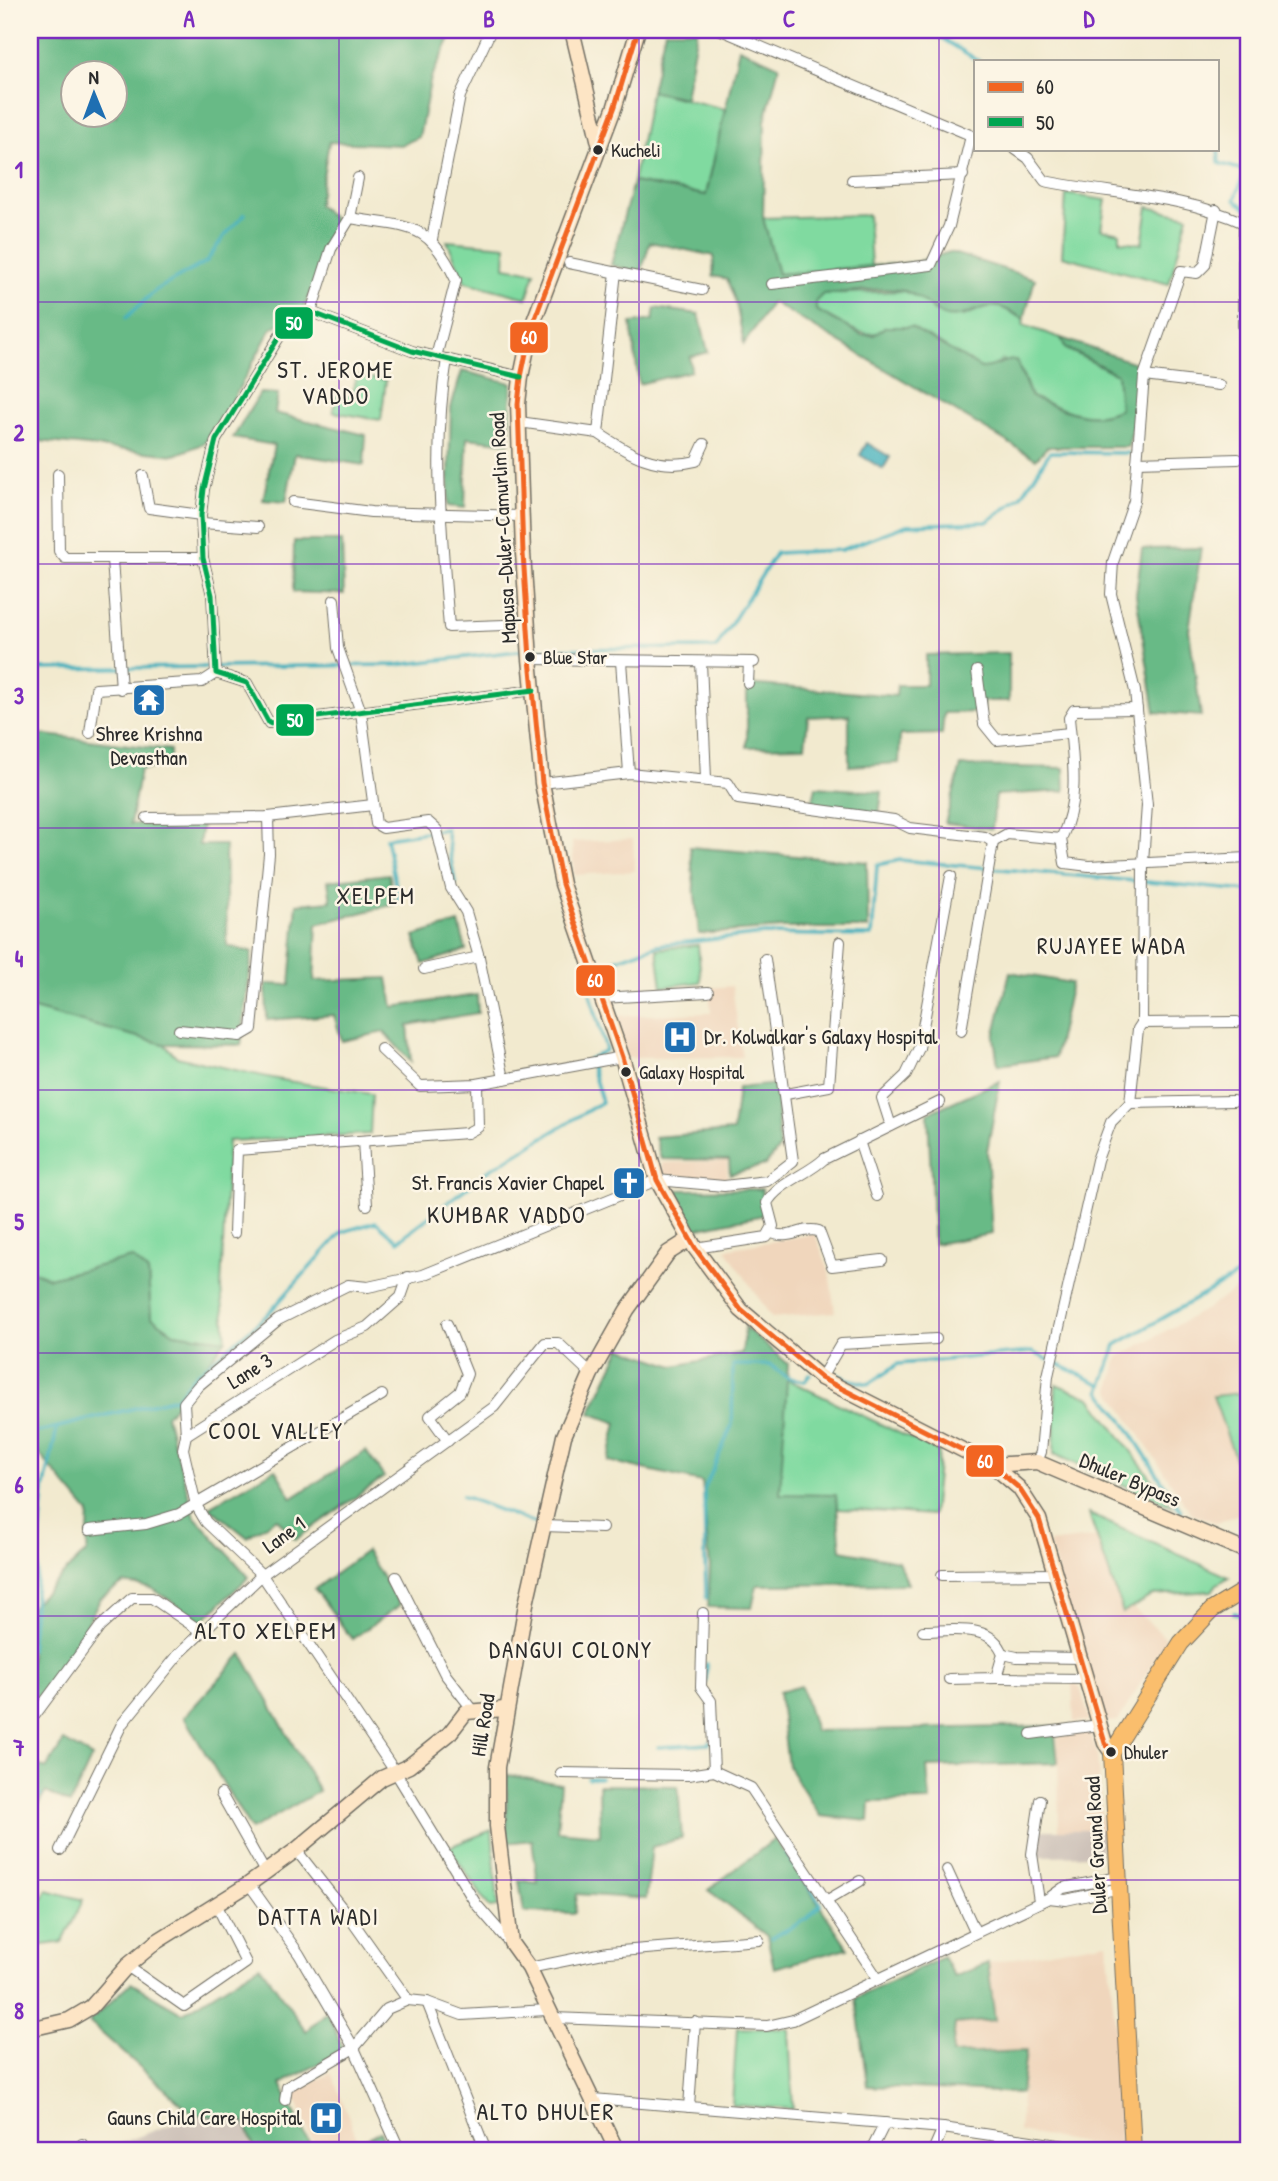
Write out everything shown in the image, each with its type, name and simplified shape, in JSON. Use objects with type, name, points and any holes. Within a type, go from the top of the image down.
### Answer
[{"type":"main road","points":[[572,30],[599,143]]},
{"type":"main road","name":"Mapusa -Duler-Camurlim Road","points":[[638,30],[615,106],[531,329],[521,377],[519,422],[530,659],[542,783],[562,884],[622,1057],[657,1180],[693,1244],[746,1317],[821,1378],[992,1465],[1020,1488],[1039,1519],[1099,1725],[1105,1743],[1112,1753]]},
{"type":"main road","name":"Hill Road","points":[[510,1943],[497,1826],[497,1767],[505,1709],[564,1436],[591,1374],[627,1310],[668,1253],[693,1244]]},
{"type":"main road","name":"Dhuler Bypass","points":[[992,1465],[1037,1462],[1248,1552]]},
{"type":"main road","name":"Duler Ground Road","points":[[1133,2151],[1112,1753],[1181,1643],[1212,1610],[1248,1588]]},
{"type":"main road","points":[[30,2029],[69,2020],[91,2007],[127,1966],[156,1941],[249,1884],[296,1850],[382,1778],[396,1773],[439,1742],[466,1712],[505,1709]]},
{"type":"main road","points":[[510,1943],[529,1968],[617,2151]]},
{"type":"street","points":[[432,239],[460,96],[491,30]]},
{"type":"street","points":[[721,30],[973,136],[949,226],[931,265],[772,284]]},
{"type":"street","points":[[1016,150],[1028,158],[1045,181],[1180,200],[1216,210],[1244,223],[1243,326],[1248,332]]},
{"type":"street","points":[[852,180],[963,175]]},
{"type":"street","points":[[216,673],[212,595],[203,558],[202,519],[204,489],[216,440],[284,329],[311,312],[331,249],[350,218],[358,177]]},
{"type":"street","points":[[1037,1462],[1041,1452],[1048,1376],[1097,1160],[1111,1122],[1130,1103],[1138,1030],[1142,1023],[1143,862],[1147,805],[1137,709],[1111,594],[1113,562],[1134,501],[1144,376],[1181,271],[1197,274],[1205,265],[1216,210]]},
{"type":"street","points":[[350,218],[419,230],[432,239],[456,280],[441,358],[440,400],[440,512],[449,627],[528,624]]},
{"type":"street","points":[[569,263],[702,290]]},
{"type":"street","points":[[598,433],[615,272]]},
{"type":"street","points":[[311,312],[368,335],[441,358],[521,377]]},
{"type":"street","points":[[1144,376],[1219,385]]},
{"type":"street","points":[[519,422],[598,433],[636,457],[658,464],[696,461],[704,444]]},
{"type":"street","points":[[1137,462],[1238,459]]},
{"type":"street","points":[[58,474],[59,551],[65,558],[203,558]]},
{"type":"street","points":[[143,475],[149,508],[258,527]]},
{"type":"street","points":[[293,502],[370,512],[523,516]]},
{"type":"street","points":[[112,559],[121,689]]},
{"type":"street","points":[[334,600],[338,648],[361,712],[376,824],[383,828],[428,822],[437,830],[451,888],[466,912],[479,957],[504,1079]]},
{"type":"street","points":[[530,659],[752,662],[748,684]]},
{"type":"street","points":[[621,661],[629,773]]},
{"type":"street","points":[[701,662],[706,779]]},
{"type":"street","points":[[978,671],[984,724],[997,740],[1070,733]]},
{"type":"street","points":[[90,733],[96,689],[202,682],[216,673]]},
{"type":"street","points":[[216,673],[247,683],[269,723],[534,690]]},
{"type":"street","points":[[1137,709],[1074,710],[1069,718],[1076,778],[1069,822],[1061,839],[1065,863],[1089,866],[1248,858]]},
{"type":"street","points":[[542,783],[629,773],[706,779],[729,783],[738,799],[894,820],[910,828],[985,837],[993,842]]},
{"type":"street","points":[[147,818],[268,817],[373,805]]},
{"type":"street","points":[[179,1030],[240,1036],[252,1030],[269,854],[268,817]]},
{"type":"street","points":[[993,842],[1007,834],[1061,839]]},
{"type":"street","points":[[961,1031],[993,842]]},
{"type":"street","points":[[891,1126],[882,1098],[906,1074],[919,1048],[951,876]]},
{"type":"street","points":[[786,1094],[829,1086],[840,942]]},
{"type":"street","points":[[424,969],[479,957]]},
{"type":"street","points":[[510,1943],[477,1904],[396,1773],[262,1574],[206,1521],[196,1505],[183,1448],[186,1435],[184,1403],[198,1385],[278,1320],[348,1285],[368,1287],[423,1275],[657,1180],[724,1186],[767,1181],[793,1161],[786,1094],[765,960]]},
{"type":"street","points":[[601,998],[708,992]]},
{"type":"street","points":[[1142,1023],[1237,1021]]},
{"type":"street","points":[[381,1049],[420,1086],[477,1084],[622,1057]]},
{"type":"street","points":[[234,1233],[237,1150],[467,1133],[478,1127],[477,1084]]},
{"type":"street","points":[[1130,1103],[1233,1101]]},
{"type":"street","points":[[693,1244],[767,1237],[773,1226],[767,1203],[773,1193],[824,1159],[940,1102]]},
{"type":"street","points":[[363,1141],[368,1205]]},
{"type":"street","points":[[859,1141],[877,1196]]},
{"type":"street","points":[[770,1232],[781,1237],[819,1231],[832,1265],[882,1260]]},
{"type":"street","name":"Lane 3","points":[[186,1435],[335,1340],[367,1327],[401,1297],[408,1278]]},
{"type":"street","points":[[447,1324],[467,1374],[460,1392],[430,1416],[447,1441]]},
{"type":"street","points":[[821,1378],[841,1344],[936,1339]]},
{"type":"street","name":"Lane 1","points":[[60,1850],[122,1724],[178,1654],[262,1574],[494,1407],[545,1343],[558,1343],[591,1374]]},
{"type":"street","points":[[89,1530],[146,1524],[180,1514],[382,1395]]},
{"type":"street","points":[[544,1526],[602,1528]]},
{"type":"street","points":[[942,1575],[1054,1574]]},
{"type":"street","points":[[396,1577],[445,1674],[473,1710]]},
{"type":"street","points":[[35,1715],[100,1627],[132,1598],[152,1598],[202,1632]]},
{"type":"street","points":[[703,1613],[701,1687],[711,1701],[714,1771]]},
{"type":"street","points":[[923,1631],[972,1631],[989,1634],[1000,1644],[1003,1654],[996,1678]]},
{"type":"street","points":[[1003,1654],[1017,1657],[1081,1658]]},
{"type":"street","points":[[949,1679],[1087,1679]]},
{"type":"street","points":[[1031,1734],[1099,1725]]},
{"type":"street","points":[[561,1773],[688,1775],[714,1771],[751,1788],[878,1979]]},
{"type":"street","points":[[221,1794],[265,1872]]},
{"type":"street","points":[[1040,1800],[1032,1854],[1044,1900]]},
{"type":"street","points":[[296,1850],[350,1917],[408,2000]]},
{"type":"street","points":[[947,1870],[975,1931]]},
{"type":"street","points":[[826,1901],[860,1881]]},
{"type":"street","points":[[285,2100],[287,2087],[354,2048],[387,2009],[408,2000],[427,2002],[463,2015],[550,2014],[767,2026],[793,2020],[1044,1900],[1066,1900],[1119,1882]]},
{"type":"street","points":[[249,1884],[299,1954],[354,2048],[400,2151]]},
{"type":"street","points":[[127,1966],[184,2006],[231,1976],[246,1964],[216,1904]]},
{"type":"street","points":[[529,1968],[608,1952],[759,1940]]},
{"type":"street","points":[[427,2002],[486,2151]]},
{"type":"street","points":[[689,2107],[695,2022]]},
{"type":"street","points":[[593,2099],[943,2127],[1099,2151]]},
{"type":"street","points":[[871,2151],[885,2123]]},
{"type":"street","points":[[933,2151],[943,2127]]},
{"type":"shaded area","points":[[633,839],[635,871],[574,875],[572,842]]},
{"type":"shaded area","name":"Dr. Kolwalkar's Galaxy Hospital","points":[[732,986],[742,1057],[627,1058],[615,1016],[711,1013],[709,988]]},
{"type":"shaded area","points":[[727,1161],[727,1178],[663,1176],[662,1163]]},
{"type":"shaded area","points":[[815,1234],[829,1271],[835,1312],[772,1318],[726,1249]]},
{"type":"shaded area","points":[[1248,1281],[1248,1510],[1217,1523],[1191,1513],[1110,1390],[1118,1357],[1208,1308]]},
{"type":"shaded area","points":[[1099,1537],[1122,1612],[1132,1607],[1167,1639],[1118,1721],[1103,1722],[1049,1543]]},
{"type":"shaded area","points":[[1072,1681],[1080,1687],[1090,1721],[1074,1722]]},
{"type":"shaded area","points":[[1090,1731],[1097,1753],[1102,1830],[1059,1830],[1058,1737]]},
{"type":"shaded area","points":[[1038,1830],[1102,1830],[1101,1855],[1037,1856]]},
{"type":"shaded area","points":[[1107,1942],[1121,2086],[1120,2149],[1019,2132],[1026,2051],[952,2054],[955,2024],[995,2020],[988,1963]]},
{"type":"shaded area","name":"Gauns Child Care Hospital","points":[[331,2073],[360,2145],[344,2151],[316,2151],[293,2091]]},
{"type":"shaded area","points":[[238,2099],[253,2151],[100,2151]]},
{"type":"green space","points":[[30,30],[454,30],[431,78],[419,137],[401,145],[329,142],[318,205],[334,219],[321,269],[303,309],[271,329],[229,407],[205,443],[175,455],[30,440]]},
{"type":"green space","points":[[665,30],[697,30],[685,98],[651,91]]},
{"type":"green space","points":[[739,48],[779,66],[765,121],[763,218],[778,274],[916,262],[950,252],[1035,279],[1024,319],[993,306],[958,316],[946,316],[912,294],[887,289],[823,294],[816,301],[816,310],[862,335],[874,335],[885,327],[911,327],[981,368],[1016,360],[1031,397],[1086,415],[1108,414],[1120,409],[1117,374],[1066,348],[1061,338],[1138,364],[1146,369],[1128,447],[1047,447],[1036,459],[772,302],[744,344],[736,303],[727,279],[713,276],[714,256],[650,242],[641,273],[611,265],[633,182],[706,195]]},
{"type":"green space","points":[[651,91],[725,109],[706,195],[633,182]]},
{"type":"green space","points":[[1066,194],[1106,200],[1101,229],[1120,233],[1120,241],[1142,244],[1148,207],[1188,216],[1169,284],[1062,256]]},
{"type":"green space","points":[[868,215],[871,267],[778,274],[763,218]]},
{"type":"green space","points":[[447,241],[506,246],[505,267],[535,272],[527,298],[465,282]]},
{"type":"green space","points":[[903,291],[925,300],[934,311],[964,316],[988,306],[1001,307],[1024,319],[1023,325],[1061,338],[1066,349],[1117,374],[1120,409],[1097,415],[1065,410],[1031,397],[1022,372],[1003,360],[992,368],[981,368],[911,327],[881,333],[861,332],[816,310],[816,301],[822,294]]},
{"type":"green space","points":[[655,308],[699,314],[708,352],[690,357],[691,371],[639,384],[631,323],[653,320]]},
{"type":"green space","points":[[462,371],[512,383],[509,443],[467,438],[465,508],[448,506],[451,407]]},
{"type":"green space","points":[[357,376],[386,380],[381,420],[333,412],[336,393],[352,395]]},
{"type":"green space","points":[[260,393],[278,394],[275,413],[366,435],[364,465],[295,454],[286,502],[263,500],[274,445],[233,438]]},
{"type":"green space","points":[[294,541],[342,541],[344,594],[293,592]]},
{"type":"green space","points":[[1201,548],[1189,630],[1201,716],[1155,712],[1136,595],[1142,549]]},
{"type":"green space","points":[[1009,653],[1009,701],[983,701],[983,712],[944,713],[942,734],[900,735],[899,763],[849,766],[849,715],[808,717],[805,746],[747,747],[747,684],[896,696],[897,685],[926,685],[926,655]]},
{"type":"green space","points":[[30,733],[170,750],[170,765],[140,770],[130,824],[202,825],[199,845],[225,845],[227,946],[252,952],[241,1045],[164,1044],[30,1008]]},
{"type":"green space","points":[[961,766],[1064,768],[1065,791],[996,795],[992,829],[945,823]]},
{"type":"green space","points":[[816,787],[882,792],[879,814],[812,804]]},
{"type":"green space","points":[[690,847],[867,862],[868,928],[782,928],[699,934]]},
{"type":"green space","points":[[389,874],[395,904],[317,924],[314,981],[388,978],[393,1007],[477,995],[478,1013],[408,1025],[411,1062],[384,1032],[342,1041],[334,1015],[267,1020],[266,984],[290,985],[297,904],[331,901],[328,881]]},
{"type":"green space","points":[[459,923],[466,950],[423,964],[414,936]]},
{"type":"green space","points":[[698,945],[701,982],[662,987],[657,949]]},
{"type":"green space","points":[[1010,972],[1071,983],[1055,1057],[998,1065],[994,1037]]},
{"type":"green space","points":[[30,1008],[164,1044],[177,1057],[281,1080],[372,1094],[370,1134],[228,1141],[221,1288],[226,1340],[173,1333],[151,1317],[148,1272],[132,1258],[49,1278],[30,1270]]},
{"type":"green space","points":[[1000,1081],[987,1151],[992,1234],[934,1244],[928,1113]]},
{"type":"green space","points":[[776,1084],[779,1149],[765,1165],[730,1174],[729,1160],[661,1159],[655,1137],[733,1131],[738,1088]]},
{"type":"green space","points":[[762,1189],[764,1215],[694,1229],[677,1190]]},
{"type":"green space","points":[[132,1258],[148,1272],[151,1317],[174,1333],[226,1340],[166,1416],[195,1517],[249,1577],[202,1621],[151,1588],[124,1583],[100,1599],[68,1658],[30,1707],[30,1607],[87,1551],[89,1513],[30,1443],[30,1270],[49,1278]]},
{"type":"green space","points":[[745,1327],[788,1364],[780,1494],[836,1495],[841,1550],[898,1561],[908,1584],[757,1585],[752,1608],[708,1607],[710,1567],[702,1482],[608,1461],[617,1423],[590,1413],[621,1348],[674,1366],[742,1353]]},
{"type":"green space","points":[[786,1379],[939,1452],[933,1515],[776,1505]]},
{"type":"green space","points":[[1056,1384],[1091,1398],[1173,1507],[1054,1454]]},
{"type":"green space","points":[[1248,1392],[1248,1495],[1213,1396]]},
{"type":"green space","points":[[366,1451],[384,1477],[295,1540],[277,1518],[247,1537],[209,1507],[275,1469],[292,1498]]},
{"type":"green space","points":[[1089,1514],[1229,1577],[1217,1584],[1212,1591],[1153,1595],[1123,1613]]},
{"type":"green space","points":[[366,1551],[400,1605],[352,1639],[315,1589]]},
{"type":"green space","points":[[242,1654],[319,1791],[251,1830],[184,1717]]},
{"type":"green space","points":[[801,1686],[815,1731],[1054,1726],[1058,1763],[927,1767],[930,1801],[870,1802],[869,1821],[820,1816],[788,1766],[779,1692]]},
{"type":"green space","points":[[64,1741],[92,1757],[70,1804],[46,1792],[30,1818],[30,1760],[46,1769]]},
{"type":"green space","points":[[507,1775],[561,1784],[557,1831],[600,1835],[599,1785],[678,1786],[682,1838],[652,1847],[646,1899],[577,1894],[575,1913],[524,1912],[519,1880],[538,1883],[532,1840],[506,1843]]},
{"type":"green space","points":[[492,1830],[498,1907],[490,1908],[449,1847]]},
{"type":"green space","points":[[775,1839],[848,1948],[774,1968],[767,1936],[708,1890]]},
{"type":"green space","points":[[47,1890],[83,1900],[63,1942],[30,1947],[30,1911],[41,1901]]},
{"type":"green space","points":[[943,1957],[954,1977],[988,1963],[995,2020],[955,2024],[952,2054],[1026,2051],[1021,2093],[867,2086],[856,1998]]},
{"type":"green space","points":[[260,1965],[306,2031],[327,2012],[344,2050],[281,2084],[313,2151],[255,2151],[245,2122],[192,2113],[89,2022],[131,1983],[183,2013]]},
{"type":"green space","points":[[737,2028],[789,2029],[793,2109],[732,2105]]},
{"type":"green space","points":[[380,2131],[389,2151],[344,2151]]},
{"type":"water","points":[[867,443],[890,457],[883,469],[860,455]]},
{"type":"waterway","points":[[928,30],[977,60]]},
{"type":"waterway","points":[[1218,145],[1219,163],[1245,171],[1235,200],[1248,209]]},
{"type":"waterway","points":[[126,318],[156,290],[206,262],[225,235],[245,214]]},
{"type":"waterway","points":[[535,649],[716,648],[776,553],[841,550],[907,525],[987,522],[1021,497],[1050,452],[1128,453]]},
{"type":"waterway","points":[[30,669],[396,665],[527,650]]},
{"type":"waterway","points":[[399,901],[386,838],[446,829],[455,883]]},
{"type":"waterway","points":[[593,968],[658,945],[765,934],[872,936],[877,865],[900,860],[1248,891]]},
{"type":"waterway","points":[[586,970],[584,971],[606,1050],[589,1059]]},
{"type":"waterway","points":[[30,1434],[176,1398],[193,1377],[267,1315],[342,1232],[376,1222],[398,1241],[488,1171],[602,1102],[591,1066]]},
{"type":"waterway","points":[[1181,1511],[1122,1419],[1100,1391],[1116,1345],[1248,1269]]},
{"type":"waterway","points":[[814,1367],[816,1364],[847,1379],[869,1384],[898,1364],[1032,1352],[1102,1385]]},
{"type":"waterway","points":[[706,1598],[704,1490],[732,1425],[733,1365],[770,1365],[788,1378],[805,1381],[810,1374]]},
{"type":"waterway","points":[[30,1650],[44,1490],[57,1428]]},
{"type":"waterway","points":[[462,1496],[534,1523],[539,1521]]},
{"type":"waterway","points":[[1234,1613],[1248,1618]]},
{"type":"waterway","points":[[706,1664],[706,1682]]},
{"type":"waterway","points":[[658,1747],[709,1742]]},
{"type":"waterway","points":[[588,1778],[600,1778]]},
{"type":"waterway","points":[[30,1790],[41,1796]]},
{"type":"waterway","points":[[771,1938],[807,1919],[821,1904],[786,1853]]},
{"type":"transit line","name":"60","points":[[638,30],[615,106],[531,329],[518,404],[530,659],[542,783],[562,884],[622,1057],[657,1180],[695,1248],[741,1310],[821,1378],[992,1465],[1019,1488],[1039,1519],[1105,1743],[1112,1753]]},
{"type":"transit line","name":"50","points":[[521,377],[412,351],[311,312],[284,329],[216,440],[204,489],[201,515],[203,558],[212,595],[216,673],[247,683],[269,723],[534,690]]},
{"type":"place","name":"Kucheli","points":[[598,150]]},
{"type":"place","name":"Blue Star","points":[[530,657]]},
{"type":"place","name":"Shree Krishna Devasthan","points":[[149,700]]},
{"type":"place","name":"Dr. Kolwalkar's Galaxy Hospital","points":[[680,1037]]},
{"type":"place","name":"Galaxy Hospital","points":[[626,1072]]},
{"type":"place","name":"St. Francis Xavier Chapel","points":[[629,1183]]},
{"type":"place","name":"Dhuler","points":[[1111,1752]]},
{"type":"place","name":"Gauns Child Care Hospital","points":[[326,2118]]},
{"type":"district","name":"ST. JEROME VADDO","points":[[336,383]]},
{"type":"district","name":"XELPEM","points":[[376,896]]},
{"type":"district","name":"RUJAYEE WADA","points":[[1112,946]]},
{"type":"district","name":"KUMBAR VADDO","points":[[507,1215]]},
{"type":"district","name":"COOL VALLEY","points":[[276,1431]]},
{"type":"district","name":"ALTO XELPEM","points":[[266,1631]]},
{"type":"district","name":"DANGUI COLONY","points":[[571,1650]]},
{"type":"district","name":"DATTA WADI","points":[[319,1917]]},
{"type":"district","name":"ALTO DHULER","points":[[546,2112]]}]
